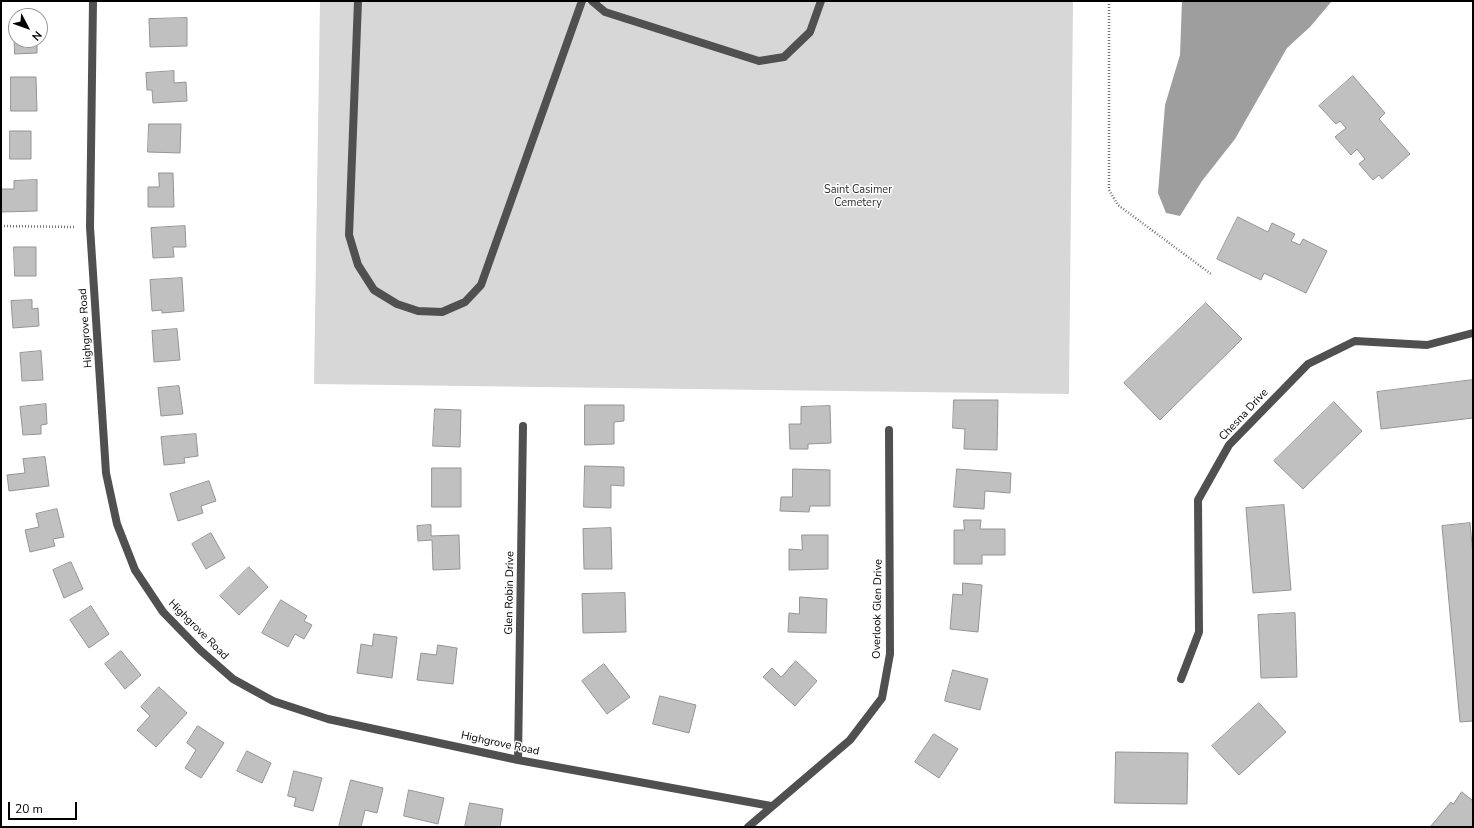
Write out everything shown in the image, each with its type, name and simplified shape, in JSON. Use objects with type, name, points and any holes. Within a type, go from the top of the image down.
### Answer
[{"type":"street","name":"Highgrove Road","points":[[92,1],[90,227],[106,473],[118,524],[136,570],[163,612],[200,650],[232,679],[273,701],[328,719],[518,760],[771,806]]},
{"type":"street","points":[[358,1],[349,235],[358,265],[374,290],[397,304],[418,311],[442,312],[465,302],[481,285],[582,1]]},
{"type":"street","points":[[592,1],[605,12],[758,62],[784,57],[805,37],[810,32],[821,1]]},
{"type":"street","name":"Chesna Drive","points":[[1181,679],[1199,632],[1198,500],[1229,445],[1308,364],[1355,341],[1427,345],[1473,333]]},
{"type":"street","name":"Glen Robin Drive","points":[[518,760],[523,426]]},
{"type":"street","name":"Overlook Glen Drive","points":[[748,827],[850,740],[882,698],[890,654],[889,430]]},
{"type":"path","points":[[1109,1],[1109,190],[1118,205],[1211,274]]},
{"type":"path","points":[[1,226],[90,227]]},
{"type":"green space","name":"Saint Casimer Cemetery","points":[[320,1],[1073,1],[1069,394],[314,384]]},
{"type":"shaded area","points":[[1182,1],[1332,1],[1310,27],[1287,48],[1235,139],[1202,181],[1180,216],[1166,213],[1158,193],[1165,105],[1180,55]]},
{"type":"building","points":[[187,18],[187,46],[150,47],[149,19]]},
{"type":"building","points":[[15,48],[37,48],[37,53],[15,54]]},
{"type":"building","points":[[174,71],[174,83],[186,82],[187,101],[153,103],[152,90],[147,90],[146,73]]},
{"type":"building","points":[[1353,76],[1385,113],[1379,119],[1410,154],[1382,179],[1379,175],[1373,180],[1359,164],[1365,159],[1357,149],[1351,155],[1335,137],[1346,128],[1340,121],[1336,124],[1319,106]]},
{"type":"building","points":[[11,77],[36,77],[37,111],[11,111]]},
{"type":"building","points":[[149,124],[181,124],[180,153],[148,152]]},
{"type":"building","points":[[10,131],[31,131],[31,159],[10,159]]},
{"type":"building","points":[[159,173],[173,173],[174,207],[148,207],[148,187],[159,187]]},
{"type":"building","points":[[37,180],[37,211],[1,212],[1,189],[14,189],[14,181]]},
{"type":"building","points":[[1238,217],[1268,232],[1272,223],[1295,234],[1291,241],[1300,245],[1303,239],[1327,251],[1306,293],[1264,273],[1261,280],[1217,259]]},
{"type":"building","points":[[185,226],[186,247],[173,247],[174,257],[153,258],[151,228]]},
{"type":"building","points":[[14,247],[36,247],[36,276],[15,276]]},
{"type":"building","points":[[182,278],[184,311],[162,313],[162,310],[152,311],[150,280]]},
{"type":"building","points":[[32,300],[32,309],[38,308],[39,326],[13,328],[11,301]]},
{"type":"building","points":[[1206,303],[1242,339],[1160,420],[1124,383]]},
{"type":"building","points":[[177,329],[180,360],[154,362],[152,331]]},
{"type":"building","points":[[41,351],[43,380],[22,381],[20,353]]},
{"type":"building","points":[[1473,380],[1473,418],[1381,429],[1377,392]]},
{"type":"building","points":[[179,386],[183,414],[161,416],[158,388]]},
{"type":"building","points":[[954,400],[998,400],[997,450],[964,449],[965,429],[953,428]]},
{"type":"building","points":[[1334,402],[1362,431],[1303,489],[1274,461]]},
{"type":"building","points":[[46,404],[47,424],[41,425],[41,434],[23,435],[20,407]]},
{"type":"building","points":[[585,405],[624,405],[624,421],[614,422],[614,444],[585,445]]},
{"type":"building","points":[[830,406],[831,443],[808,444],[808,449],[790,449],[789,424],[801,424],[801,407]]},
{"type":"building","points":[[435,409],[461,410],[460,447],[433,446]]},
{"type":"building","points":[[196,434],[198,456],[184,458],[185,463],[164,465],[161,437]]},
{"type":"building","points":[[45,457],[49,486],[9,491],[7,475],[25,473],[23,459]]},
{"type":"building","points":[[585,466],[624,467],[624,486],[611,485],[611,508],[584,507]]},
{"type":"building","points":[[432,468],[461,468],[461,507],[432,507]]},
{"type":"building","points":[[793,469],[830,470],[830,506],[810,506],[809,512],[780,511],[781,497],[792,497]]},
{"type":"building","points":[[957,469],[1011,473],[1010,493],[985,491],[984,509],[954,507]]},
{"type":"building","points":[[209,481],[216,501],[201,506],[203,513],[178,521],[170,494]]},
{"type":"building","points":[[1284,505],[1291,590],[1253,593],[1246,508]]},
{"type":"building","points":[[57,509],[64,537],[53,539],[55,546],[30,552],[25,530],[39,527],[36,514]]},
{"type":"building","points":[[964,520],[981,520],[980,529],[1005,529],[1005,555],[982,555],[982,564],[954,564],[954,530],[964,530]]},
{"type":"building","points":[[1470,523],[1473,555],[1473,721],[1460,722],[1442,526]]},
{"type":"building","points":[[431,525],[431,536],[459,535],[460,569],[433,570],[432,540],[418,541],[417,526]]},
{"type":"building","points":[[611,528],[612,569],[584,569],[583,529]]},
{"type":"building","points":[[211,533],[225,558],[206,569],[192,544]]},
{"type":"building","points":[[802,535],[828,535],[828,569],[789,570],[789,549],[802,550]]},
{"type":"building","points":[[71,562],[83,589],[64,598],[53,570]]},
{"type":"building","points":[[249,567],[268,587],[239,615],[220,596]]},
{"type":"building","points":[[963,583],[982,585],[978,632],[950,629],[953,594],[962,595]]},
{"type":"building","points":[[625,593],[626,632],[583,633],[582,594]]},
{"type":"building","points":[[800,597],[827,599],[826,633],[788,632],[789,613],[799,614]]},
{"type":"building","points":[[281,600],[307,616],[304,621],[312,625],[304,639],[295,634],[288,647],[262,633]]},
{"type":"building","points":[[91,606],[109,634],[89,648],[70,620]]},
{"type":"building","points":[[1295,613],[1297,677],[1261,678],[1258,615]]},
{"type":"building","points":[[374,634],[397,637],[392,678],[357,673],[361,644],[372,646]]},
{"type":"building","points":[[438,645],[457,648],[453,684],[417,680],[421,653],[436,655]]},
{"type":"building","points":[[121,651],[141,675],[125,689],[105,664]]},
{"type":"building","points":[[796,661],[817,681],[795,706],[763,677],[772,668],[781,677]]},
{"type":"building","points":[[604,664],[630,697],[607,714],[582,681]]},
{"type":"building","points":[[953,670],[988,679],[980,710],[945,701]]},
{"type":"building","points":[[159,687],[187,713],[156,747],[137,730],[150,716],[141,707]]},
{"type":"building","points":[[660,696],[696,705],[689,733],[653,724]]},
{"type":"building","points":[[1259,703],[1286,732],[1239,775],[1212,746]]},
{"type":"building","points":[[198,726],[224,743],[201,778],[185,768],[196,750],[187,743]]},
{"type":"building","points":[[934,734],[958,749],[939,778],[915,762]]},
{"type":"building","points":[[247,751],[271,763],[262,783],[237,771]]},
{"type":"building","points":[[1116,752],[1188,753],[1187,804],[1115,803]]},
{"type":"building","points":[[294,771],[322,778],[313,811],[294,806],[296,798],[288,796]]},
{"type":"building","points":[[351,780],[383,788],[377,813],[365,810],[361,827],[339,827]]},
{"type":"building","points":[[409,790],[444,798],[438,824],[404,816]]},
{"type":"building","points":[[1462,792],[1473,801],[1473,827],[1430,827],[1451,802],[1453,804]]},
{"type":"building","points":[[470,803],[503,809],[500,827],[465,827]]}]
